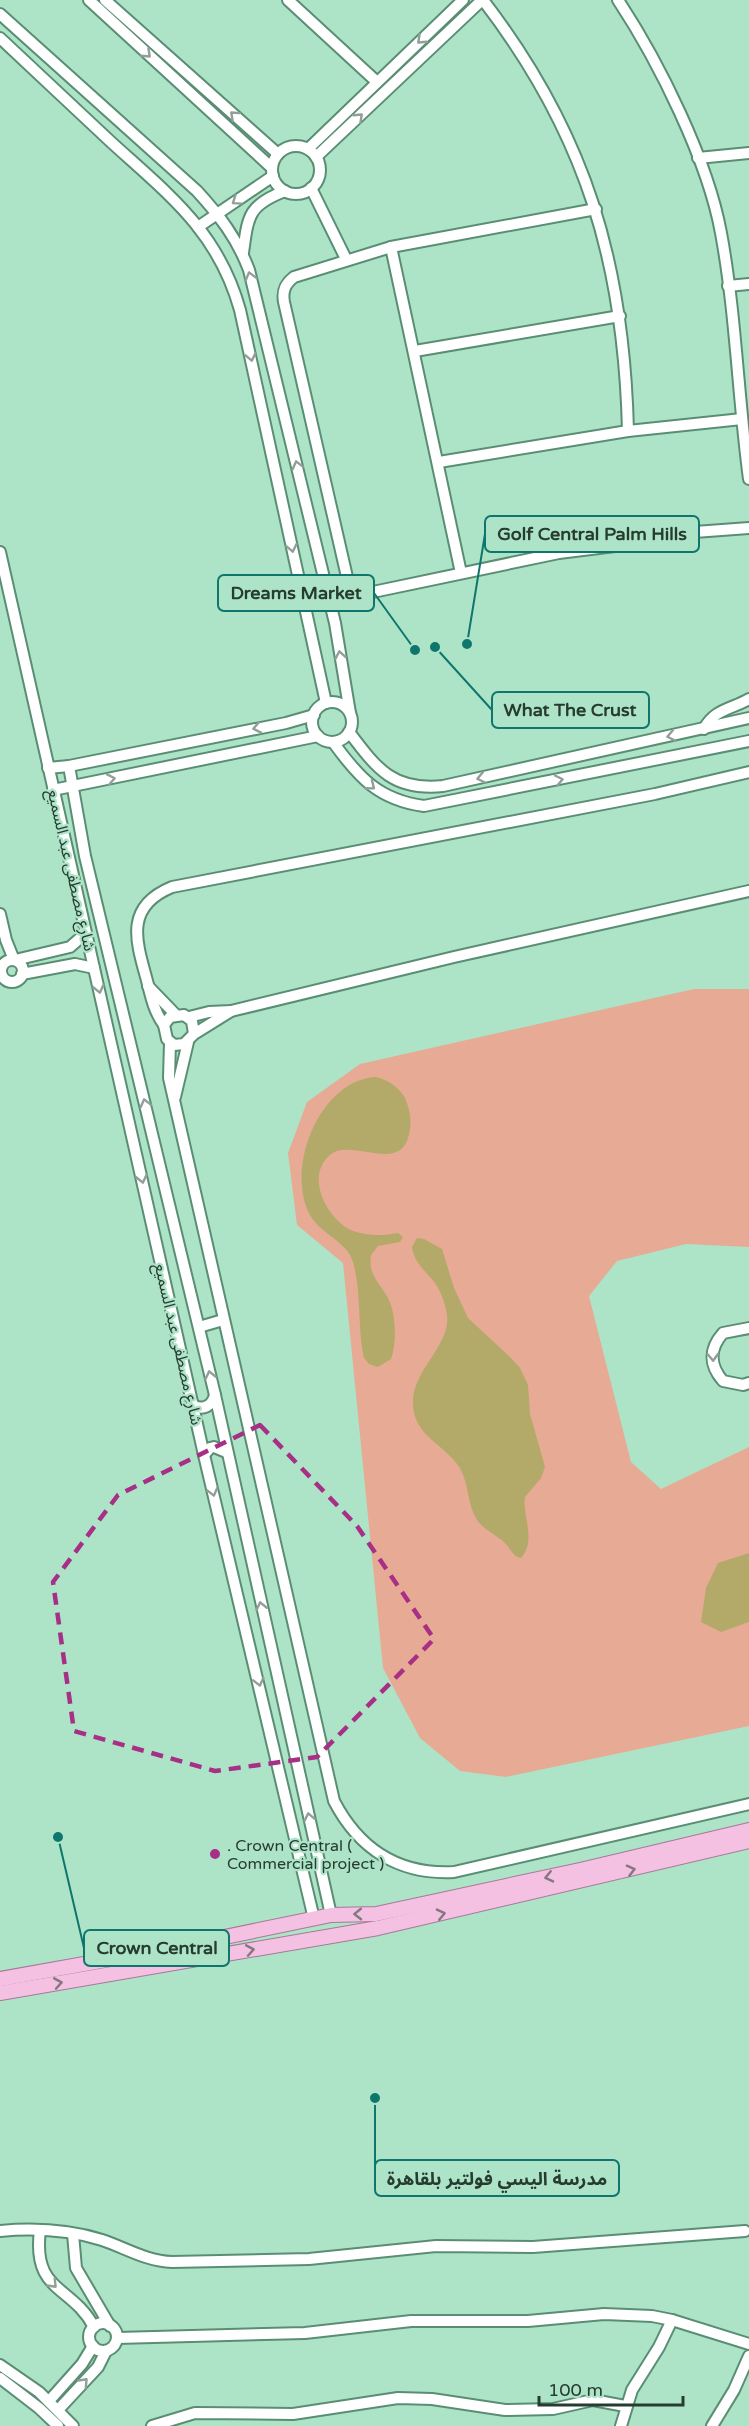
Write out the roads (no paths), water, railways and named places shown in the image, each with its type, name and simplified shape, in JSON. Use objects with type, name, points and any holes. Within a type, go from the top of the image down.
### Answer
[{"type":"main road","points":[[0,1979],[162,1950],[331,1915],[376,1914],[749,1830]]},
{"type":"main road","points":[[0,1993],[378,1928],[749,1841]]},
{"type":"street","points":[[89,0],[133,33],[278,154]]},
{"type":"street","points":[[105,0],[133,33],[273,172],[278,185],[285,191]]},
{"type":"street","points":[[312,153],[377,82],[463,0]]},
{"type":"street","points":[[312,153],[482,0],[524,56],[549,98],[571,143],[596,209],[620,316],[627,380],[628,431]]},
{"type":"street","points":[[618,0],[648,50],[684,124],[716,211],[729,286],[749,479]]},
{"type":"street","points":[[296,2],[377,82]]},
{"type":"street","points":[[0,14],[197,191],[218,214],[243,253],[335,623],[352,724],[344,738],[333,742],[322,740],[318,736],[313,726],[314,715],[321,706],[342,705],[350,713]]},
{"type":"street","points":[[0,38],[174,200],[220,256],[240,310],[326,704]]},
{"type":"street","points":[[198,227],[273,172],[278,154],[292,146],[312,153],[320,173],[311,188],[302,193],[285,191],[265,199],[254,208],[247,223],[243,253]]},
{"type":"street","points":[[698,159],[749,153]]},
{"type":"street","points":[[311,188],[346,260]]},
{"type":"street","points":[[596,209],[391,247],[294,277],[288,281],[282,295],[347,577],[353,586],[362,591],[373,592],[559,553],[631,544],[681,533],[749,528]]},
{"type":"street","points":[[391,247],[461,573]]},
{"type":"street","points":[[729,286],[749,284]]},
{"type":"street","points":[[415,351],[620,316]]},
{"type":"street","points":[[439,462],[628,431],[742,419]]},
{"type":"street","name":"شارع مصطفى عبد السميع","points":[[0,552],[204,1455],[314,1918]]},
{"type":"street","points":[[303,596],[327,590]]},
{"type":"street","points":[[704,729],[709,719],[717,712],[749,699]]},
{"type":"street","points":[[48,768],[69,766],[314,715]]},
{"type":"street","points":[[349,732],[376,767],[391,778],[407,785],[426,788],[749,718]]},
{"type":"street","points":[[53,790],[318,736]]},
{"type":"street","points":[[333,742],[350,766],[383,795],[403,803],[424,806],[749,741]]},
{"type":"street","points":[[637,744],[641,764]]},
{"type":"street","name":"شارع مصطفى عبد السميع","points":[[69,766],[91,879],[215,1395],[331,1915]]},
{"type":"street","points":[[231,1011],[179,1045],[170,1042],[164,1035],[164,1025],[154,1009],[136,941],[137,923],[148,901],[156,894],[172,887],[655,794],[749,772]]},
{"type":"street","points":[[148,985],[175,1014],[189,1017],[209,1012],[231,1011],[749,891]]},
{"type":"street","points":[[0,914],[6,940],[7,963],[1,974],[3,980],[15,981],[22,974],[75,964],[94,968]]},
{"type":"street","points":[[7,963],[70,947],[86,933]]},
{"type":"street","points":[[7,963],[22,966],[22,974]]},
{"type":"street","points":[[164,1025],[175,1014]]},
{"type":"street","points":[[174,1100],[194,1025],[189,1017]]},
{"type":"street","points":[[170,1042],[169,1072],[174,1100],[334,1801],[354,1834],[369,1847],[405,1866],[439,1873],[454,1872],[749,1804]]},
{"type":"street","points":[[199,1326],[223,1320]]},
{"type":"street","points":[[749,1329],[723,1333],[712,1348],[712,1363],[723,1381],[743,1385],[749,1383]]},
{"type":"street","points":[[193,1405],[207,1407],[215,1395]]},
{"type":"street","points":[[204,1455],[214,1447],[226,1452]]},
{"type":"street","points":[[0,2231],[40,2230],[73,2234],[99,2239],[154,2260],[172,2262],[309,2259],[414,2247],[533,2247],[745,2231]]},
{"type":"street","points":[[40,2230],[38,2252],[46,2276],[85,2314],[94,2327]]},
{"type":"street","points":[[58,2410],[98,2367],[106,2351],[114,2346],[117,2338],[115,2331],[76,2268],[73,2234]]},
{"type":"street","points":[[85,2314],[94,2312],[98,2304]]},
{"type":"street","points":[[117,2338],[305,2333],[411,2321],[528,2321],[604,2314],[652,2316],[672,2320],[749,2344]]},
{"type":"street","points":[[621,2426],[625,2406],[640,2374],[659,2347],[672,2320]]},
{"type":"street","points":[[106,2351],[98,2350],[93,2346],[90,2338],[94,2327],[102,2324],[110,2325]]},
{"type":"street","points":[[49,2401],[82,2364],[93,2346]]},
{"type":"street","points":[[712,2426],[734,2390],[749,2356]]},
{"type":"street","points":[[0,2365],[49,2401],[73,2426]]},
{"type":"street","points":[[0,2378],[31,2401],[58,2426]]},
{"type":"street","points":[[152,2426],[185,2421],[207,2412],[293,2414],[398,2398],[432,2399],[506,2410],[553,2409],[593,2400],[625,2406]]},
{"type":"place","name":"Golf Central Palm Hills","points":[[467,644]]},
{"type":"place","name":"What The Crust","points":[[435,647]]},
{"type":"place","name":"Dreams Market","points":[[415,650]]},
{"type":"place","name":"Crown Central","points":[[58,1837]]},
{"type":"place","name":". Crown Central ( Commercial project )","points":[[215,1854]]},
{"type":"place","name":"مدرسة اليسي فولتير بلقاهرة","points":[[375,2098]]}]
